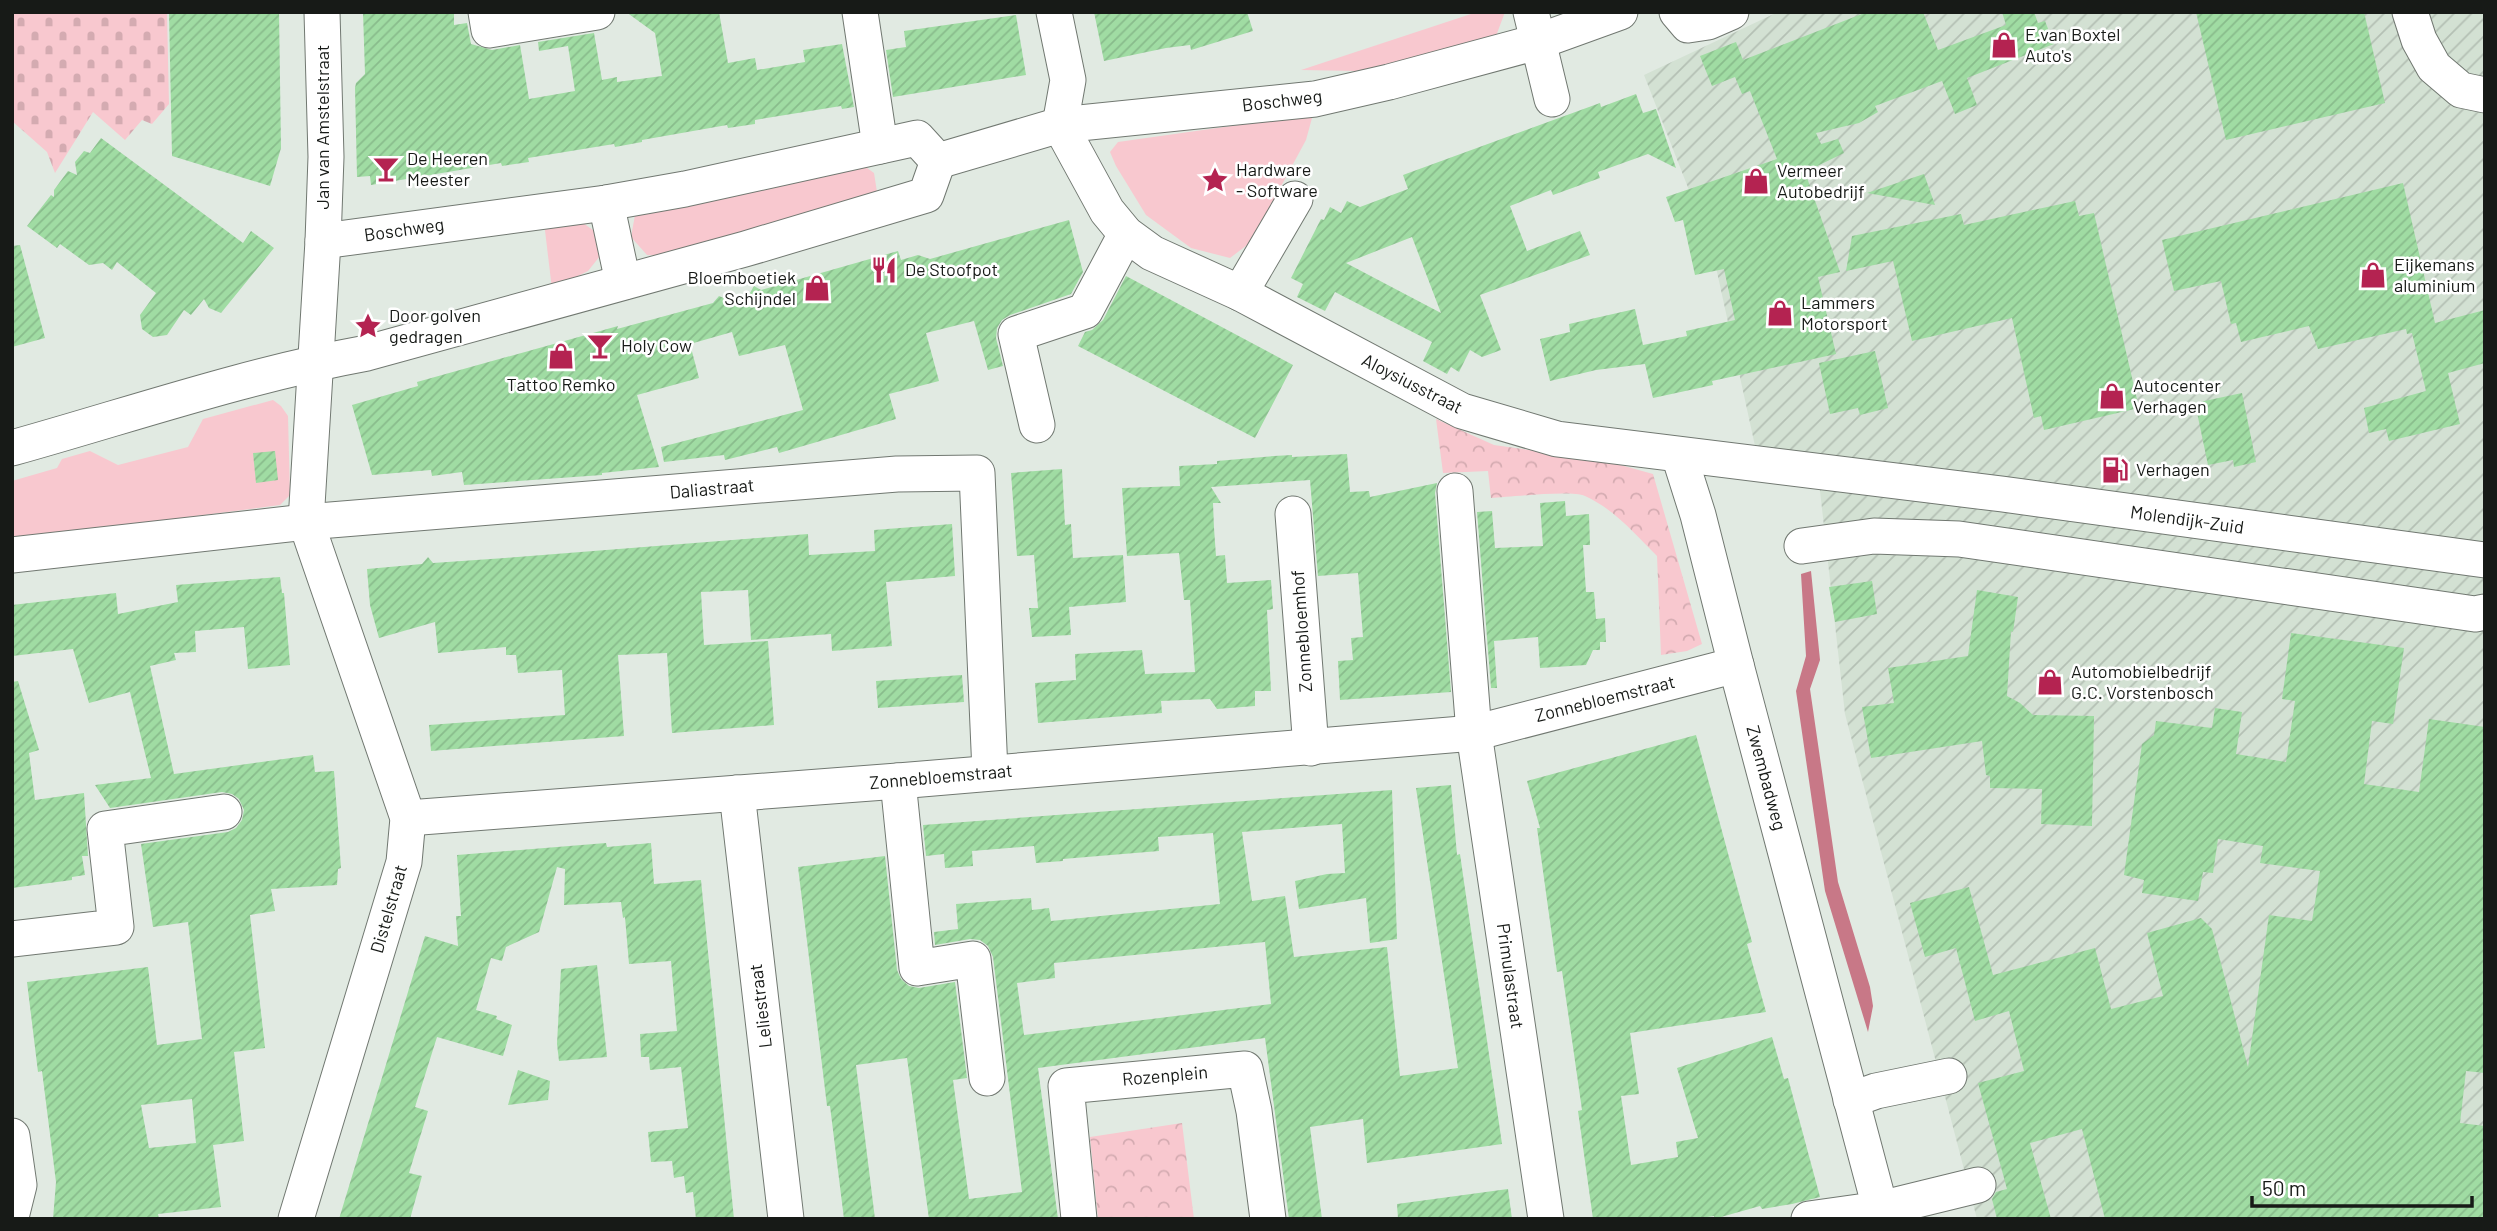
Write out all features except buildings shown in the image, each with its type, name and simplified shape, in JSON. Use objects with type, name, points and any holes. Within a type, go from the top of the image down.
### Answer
[{"type":"street","name":"Jan van Amstelstraat","points":[[322,12],[326,157],[323,241]]},
{"type":"street","points":[[486,12],[489,30],[597,12]]},
{"type":"street","points":[[860,12],[880,146]]},
{"type":"street","points":[[1054,12],[1068,80],[1060,125]]},
{"type":"street","name":"Boschweg","points":[[323,241],[606,203],[917,138],[938,160],[1060,125],[1315,99],[1534,27],[1620,12]]},
{"type":"street","points":[[1677,12],[1688,25],[1708,22],[1731,12]]},
{"type":"street","points":[[2410,12],[2419,40],[2434,67],[2461,89],[2485,95]]},
{"type":"street","points":[[1534,27],[1552,99]]},
{"type":"street","name":"Aloysiusstraat","points":[[1060,125],[1107,211],[1126,234],[1152,253],[1240,293],[1462,411],[1557,439],[1679,455]]},
{"type":"street","points":[[12,448],[206,391],[314,363],[367,353],[744,249],[926,195],[938,160]]},
{"type":"street","points":[[1240,293],[1295,200]]},
{"type":"street","points":[[606,203],[623,282]]},
{"type":"street","points":[[1037,425],[1016,334],[1085,312],[1126,234]]},
{"type":"street","points":[[12,555],[306,522],[323,241]]},
{"type":"street","name":"Molendijk-Zuid","points":[[1679,455],[2485,560]]},
{"type":"street","name":"Zwembadweg","points":[[1679,455],[1698,515],[1735,665],[1882,1214]]},
{"type":"street","name":"Daliastraat","points":[[306,522],[897,474],[977,473],[990,772]]},
{"type":"street","points":[[1888,481],[1914,537]]},
{"type":"street","points":[[1455,492],[1474,733]]},
{"type":"street","name":"Zonnebloemhof","points":[[1293,514],[1311,748]]},
{"type":"street","name":"Distelstraat","points":[[296,1219],[404,862],[408,818],[306,522]]},
{"type":"street","points":[[1802,546],[1874,536],[1959,539],[2476,614],[2485,612]]},
{"type":"street","name":"Zonnebloemstraat","points":[[408,818],[898,782],[990,772],[1474,733],[1735,665]]},
{"type":"street","name":"Primulastraat","points":[[1474,733],[1546,1219]]},
{"type":"street","points":[[898,782],[917,968],[973,959],[987,1079]]},
{"type":"street","name":"Leliestraat","points":[[737,793],[786,1219]]},
{"type":"street","points":[[12,939],[116,927],[105,829],[224,812]]},
{"type":"street","name":"Rozenplein","points":[[1080,1219],[1066,1086],[1245,1069],[1254,1111],[1268,1219]]},
{"type":"street","points":[[1851,1100],[1876,1091],[1949,1076]]},
{"type":"street","points":[[12,1136],[19,1185],[12,1213]]},
{"type":"street","points":[[1809,1219],[1882,1214],[1978,1185]]},
{"type":"shaded area","points":[[1778,12],[2485,12],[2485,1219],[1977,1219],[1845,714],[1817,464],[1757,455],[1712,249],[1644,75]]},
{"type":"shaded area","points":[[1811,571],[1820,660],[1810,689],[1838,882],[1870,987],[1873,1006],[1868,1032],[1825,891],[1796,691],[1806,656],[1801,574]]},
{"type":"green space","points":[[12,12],[167,12],[169,104],[152,124],[142,120],[125,140],[93,112],[55,173],[47,152],[12,121]]},
{"type":"green space","points":[[1477,12],[1505,12],[1493,44],[1357,71],[1301,70]]},
{"type":"green space","points":[[1302,116],[1312,118],[1306,140],[1251,242],[1230,258],[1191,248],[1146,215],[1110,152],[1118,142]]},
{"type":"green space","points":[[856,160],[874,173],[877,192],[681,257],[647,255],[631,237],[635,215]]},
{"type":"green space","points":[[544,222],[583,223],[597,233],[600,256],[588,271],[552,289]]},
{"type":"green space","points":[[273,400],[288,416],[290,495],[280,505],[12,540],[12,481],[57,468],[62,459],[90,451],[118,465],[188,447],[203,419]]},
{"type":"green space","points":[[1436,419],[1494,445],[1606,461],[1653,474],[1702,644],[1687,651],[1661,655],[1657,556],[1615,515],[1596,501],[1577,494],[1491,498],[1488,471],[1443,473]]},
{"type":"green space","points":[[1182,1123],[1194,1219],[1098,1219],[1090,1137]]},
{"type":"place","name":"E.van Boxtel Auto's","points":[[2004,45]]},
{"type":"place","name":"De Heeren Meester","points":[[386,169]]},
{"type":"place","name":"Hardware - Software","points":[[1215,180]]},
{"type":"place","name":"Vermeer Autobedrijf","points":[[1756,181]]},
{"type":"place","name":"De Stoofpot","points":[[884,270]]},
{"type":"place","name":"Eijkemans aluminium","points":[[2373,275]]},
{"type":"place","name":"Bloemboetiek Schijndel","points":[[817,288]]},
{"type":"place","name":"Lammers Motorsport","points":[[1780,313]]},
{"type":"place","name":"Door golven gedragen","points":[[368,326]]},
{"type":"place","name":"Holy Cow","points":[[600,346]]},
{"type":"place","name":"Tattoo Remko","points":[[561,356]]},
{"type":"place","name":"Autocenter Verhagen","points":[[2112,396]]},
{"type":"place","name":"Verhagen","points":[[2115,470]]},
{"type":"place","name":"Automobielbedrijf G.C. Vorstenbosch","points":[[2050,682]]}]
